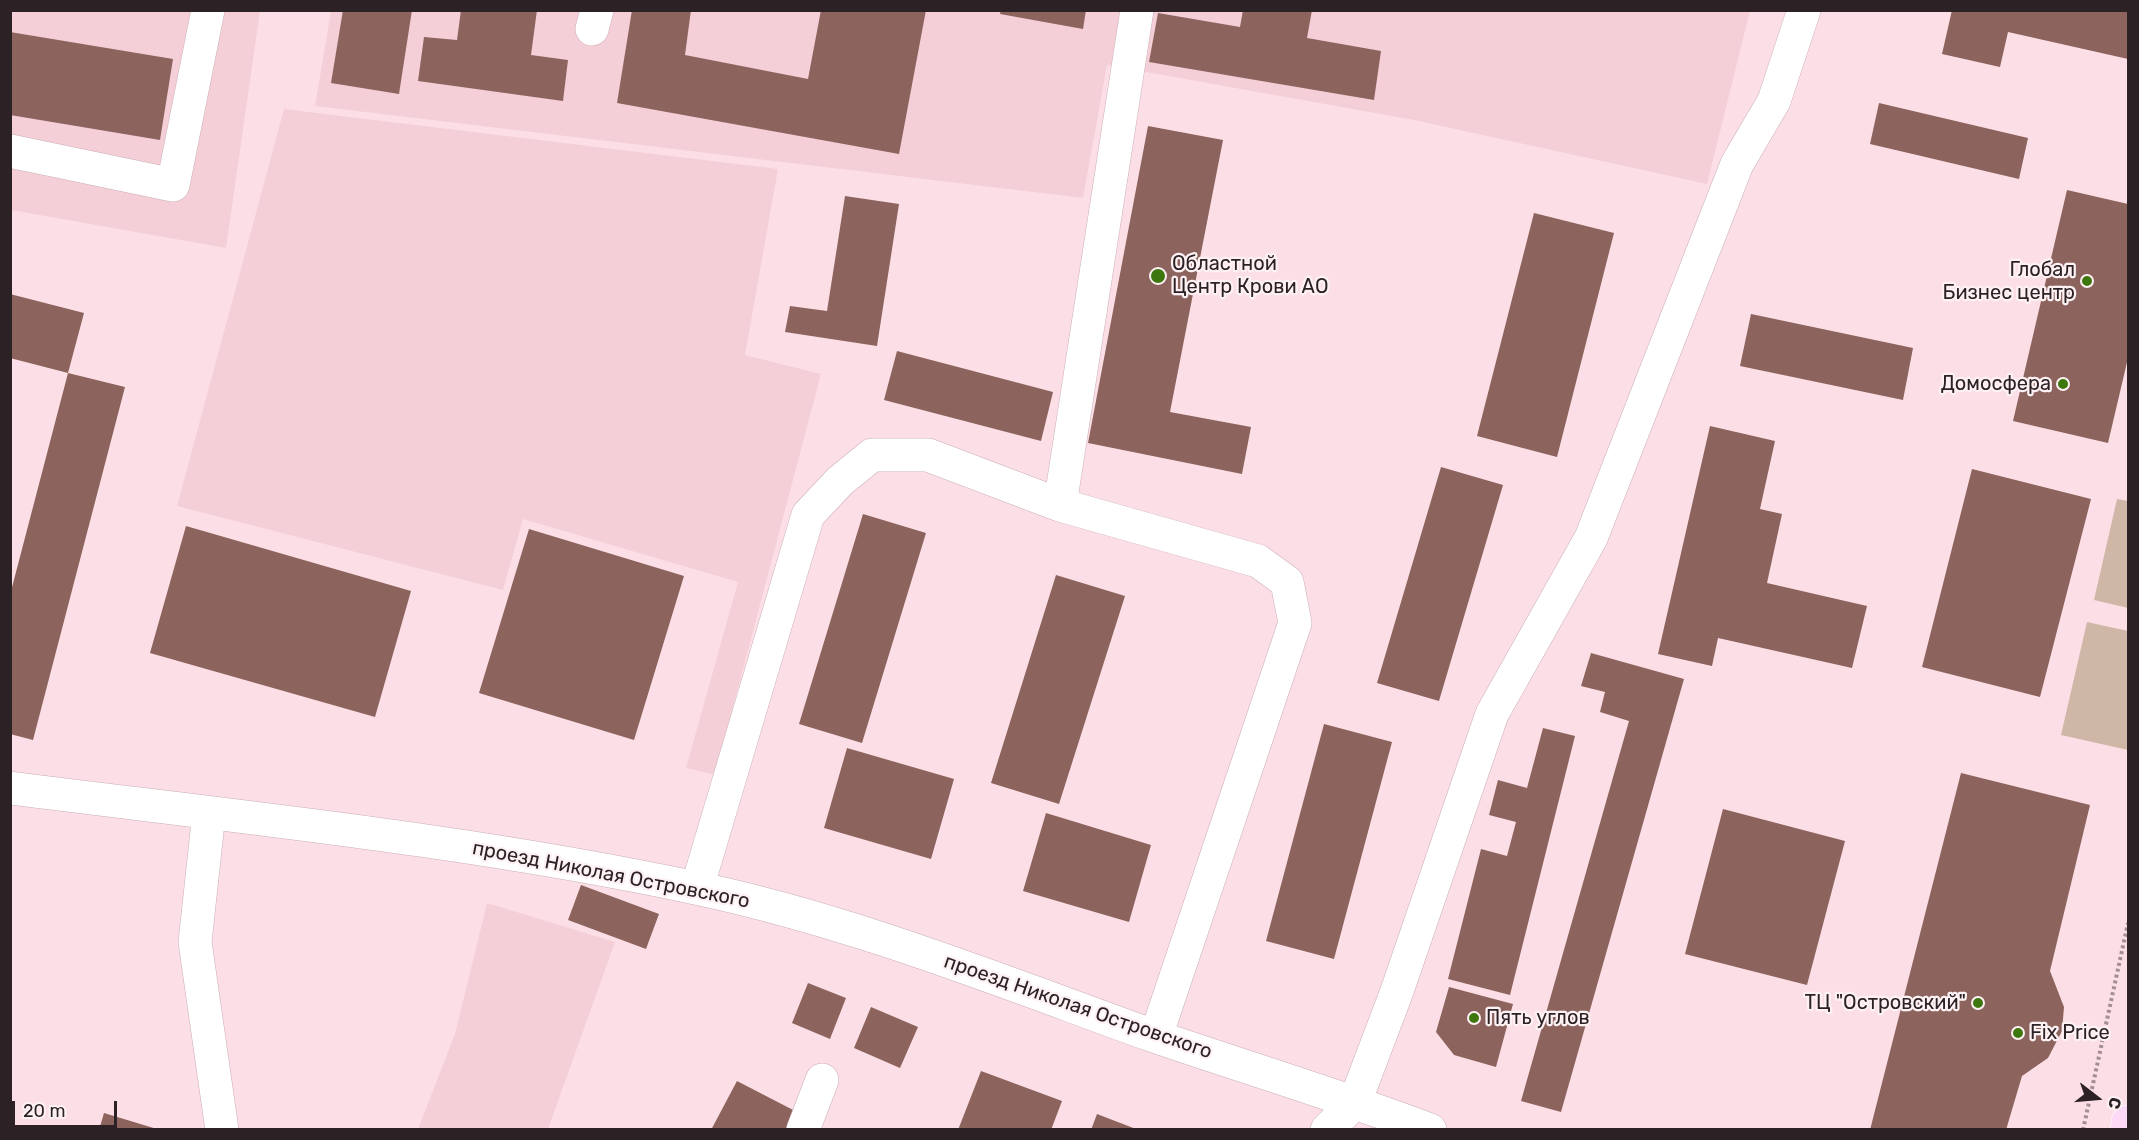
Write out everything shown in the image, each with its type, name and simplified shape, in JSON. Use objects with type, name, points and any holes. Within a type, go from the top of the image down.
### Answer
[{"type":"main road","points":[[2127,1130],[2128,1122]]},
{"type":"street","points":[[10,151],[173,185],[208,10]]},
{"type":"street","points":[[1060,505],[1137,10]]},
{"type":"street","points":[[1327,1130],[1355,1102],[1397,991],[1492,714],[1591,538],[1737,164],[1774,101],[1804,10]]},
{"type":"street","points":[[697,888],[808,515],[832,490],[872,455],[928,455],[1060,505],[1258,561],[1287,582],[1295,623],[1156,1036]]},
{"type":"street","name":"проезд Николая Островского","points":[[10,788],[520,854],[697,888],[879,936],[1156,1036],[1355,1102],[1430,1130]]},
{"type":"street","points":[[209,813],[195,942],[222,1130]]},
{"type":"street","points":[[803,1130],[822,1080]]},
{"type":"path","points":[[2083,1130],[2128,923]]},
{"type":"shaded area","points":[[10,11],[260,11],[226,248],[11,210]]},
{"type":"shaded area","points":[[331,11],[1750,11],[1707,184],[1414,120],[1107,65],[1083,198],[315,106]]},
{"type":"shaded area","points":[[284,109],[778,169],[745,355],[821,374],[715,775],[686,768],[738,582],[523,519],[503,590],[177,506]]},
{"type":"shaded area","points":[[2117,499],[2128,501],[2128,608],[2094,600]]},
{"type":"shaded area","points":[[2087,622],[2128,631],[2128,750],[2061,735]]},
{"type":"shaded area","points":[[487,903],[615,942],[548,1129],[418,1129],[455,1034]]},
{"type":"building","points":[[343,10],[412,10],[399,94],[331,83]]},
{"type":"building","points":[[461,10],[537,10],[531,55],[568,60],[563,101],[418,81],[424,37],[457,40]]},
{"type":"building","points":[[632,10],[691,10],[685,55],[808,79],[821,10],[926,10],[899,154],[617,103]]},
{"type":"building","points":[[1001,10],[1086,10],[1083,29],[1000,14]]},
{"type":"building","points":[[1243,10],[1312,10],[1307,38],[1381,51],[1374,100],[1149,62],[1158,13],[1240,27]]},
{"type":"building","points":[[1952,10],[2128,10],[2128,59],[2008,32],[2000,67],[1942,54]]},
{"type":"building","points":[[10,32],[173,59],[160,140],[10,115]]},
{"type":"building","points":[[1879,103],[2028,138],[2019,179],[1870,144]]},
{"type":"building","name":"Областной Центр Крови АО","points":[[1148,126],[1223,140],[1170,412],[1251,427],[1242,474],[1088,443]]},
{"type":"building","name":"Глобал Бизнес центр","points":[[2067,190],[2128,204],[2128,358],[2108,443],[2013,421]]},
{"type":"building","points":[[845,196],[899,204],[877,346],[785,332],[790,306],[827,311]]},
{"type":"building","points":[[1534,213],[1614,233],[1557,457],[1477,436]]},
{"type":"building","points":[[10,294],[84,313],[68,373],[10,358]]},
{"type":"building","points":[[1751,314],[1913,348],[1903,400],[1740,366]]},
{"type":"building","points":[[897,351],[1053,392],[1041,441],[884,400]]},
{"type":"building","points":[[68,373],[125,387],[33,740],[10,734],[10,595]]},
{"type":"building","points":[[1710,426],[1775,441],[1760,509],[1782,514],[1767,583],[1867,606],[1852,668],[1718,638],[1712,666],[1658,654]]},
{"type":"building","points":[[1441,467],[1503,485],[1439,701],[1377,683]]},
{"type":"building","points":[[1972,469],[2091,499],[2040,697],[1922,667]]},
{"type":"building","points":[[863,514],[926,533],[862,743],[799,724]]},
{"type":"building","points":[[186,526],[411,591],[375,717],[150,653]]},
{"type":"building","points":[[529,529],[684,576],[634,740],[479,693]]},
{"type":"building","points":[[1056,575],[1125,596],[1059,804],[991,783]]},
{"type":"building","points":[[1591,653],[1684,679],[1561,1112],[1521,1101],[1629,721],[1600,712],[1605,692],[1581,686]]},
{"type":"building","points":[[1324,724],[1392,742],[1334,959],[1266,941]]},
{"type":"building","points":[[1543,728],[1575,736],[1510,995],[1448,979],[1481,849],[1507,856],[1516,822],[1489,815],[1498,780],[1527,788]]},
{"type":"building","points":[[847,748],[954,779],[931,859],[824,828]]},
{"type":"building","points":[[1961,773],[2090,805],[2050,971],[2064,1007],[2062,1031],[2048,1058],[2022,1076],[2006,1130],[1870,1130]]},
{"type":"building","points":[[1723,809],[1845,841],[1807,985],[1685,954]]},
{"type":"building","points":[[1046,813],[1151,845],[1129,922],[1023,891]]},
{"type":"building","points":[[581,885],[659,914],[646,949],[568,920]]},
{"type":"building","points":[[808,983],[846,998],[830,1039],[792,1023]]},
{"type":"building","name":"Пять углов","points":[[1449,987],[1513,1004],[1496,1067],[1454,1055],[1436,1032]]},
{"type":"building","points":[[871,1007],[918,1027],[900,1068],[854,1048]]},
{"type":"building","points":[[981,1071],[1062,1101],[1051,1130],[958,1130]]},
{"type":"building","points":[[737,1081],[797,1112],[788,1130],[711,1130]]},
{"type":"building","points":[[104,1113],[157,1129],[157,1130],[99,1130]]},
{"type":"building","points":[[1097,1114],[1136,1129],[1136,1130],[1091,1130]]},
{"type":"place","name":"Областной Центр Крови АО","points":[[1158,276]]},
{"type":"place","name":"Глобал Бизнес центр","points":[[2087,281]]},
{"type":"place","name":"Домосфера","points":[[2063,384]]},
{"type":"place","name":"ТЦ \"Островский\"","points":[[1978,1003]]},
{"type":"place","name":"Пять углов","points":[[1474,1018]]},
{"type":"place","name":"Fix Price","points":[[2018,1033]]}]
